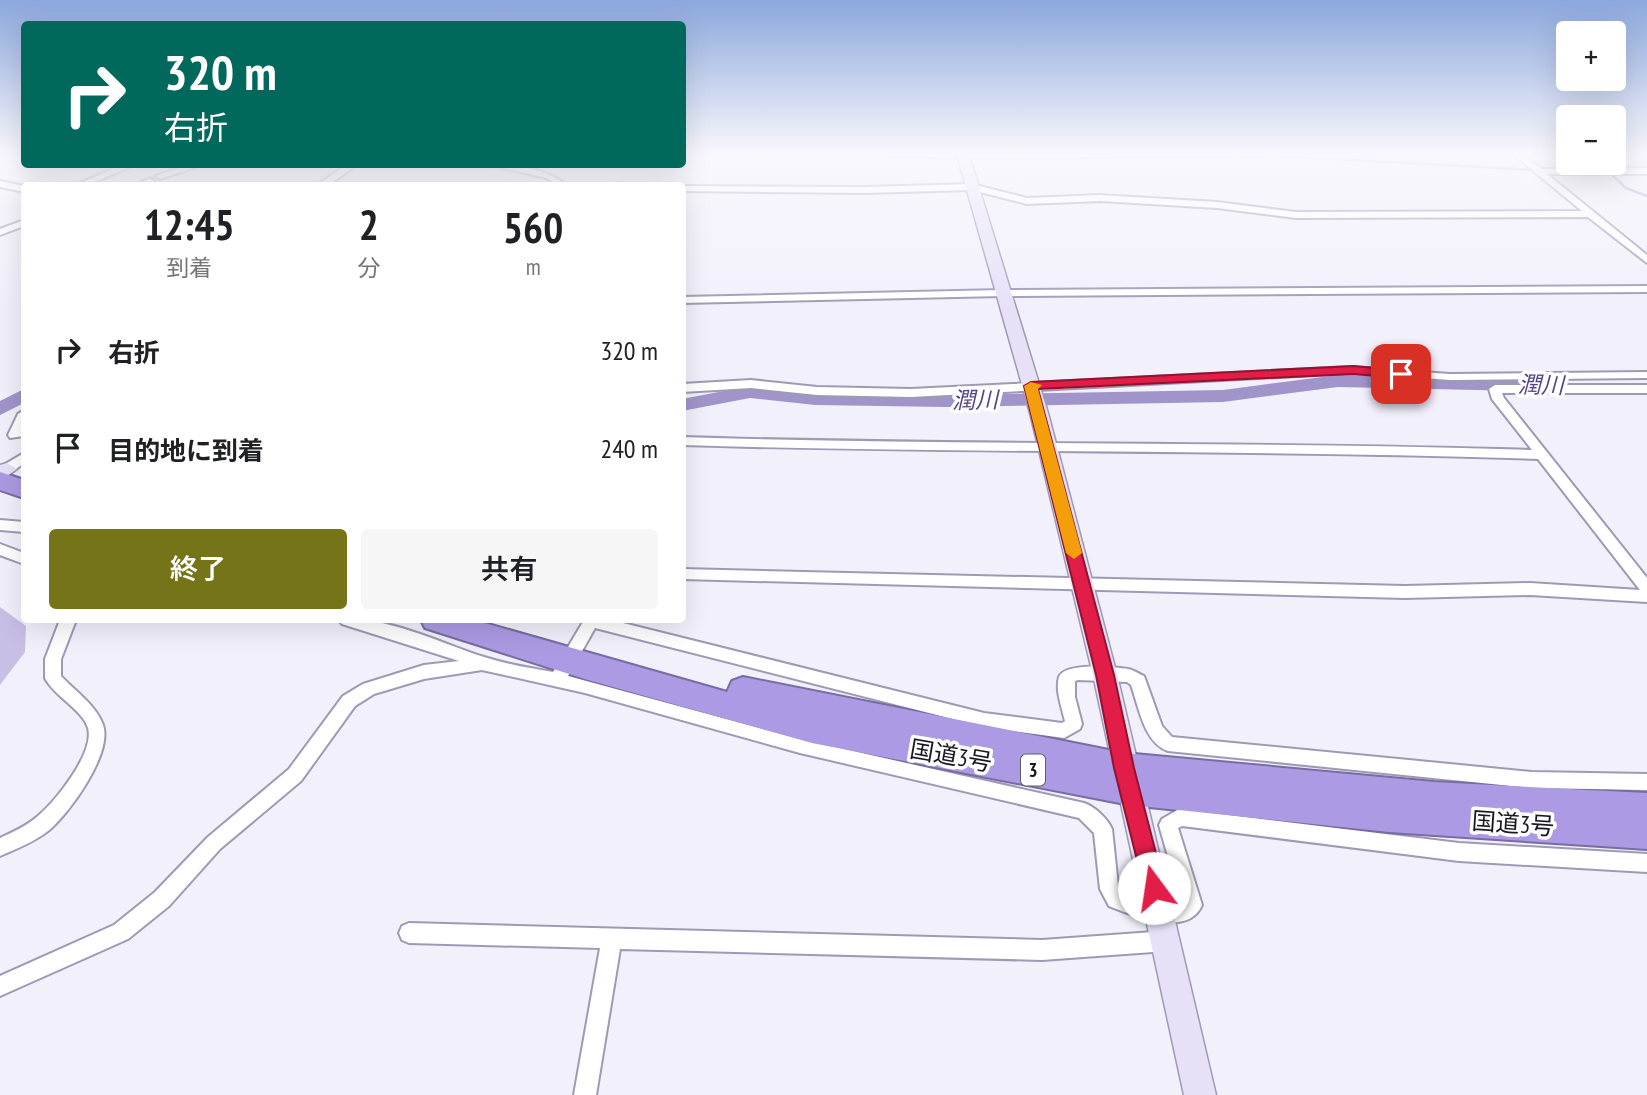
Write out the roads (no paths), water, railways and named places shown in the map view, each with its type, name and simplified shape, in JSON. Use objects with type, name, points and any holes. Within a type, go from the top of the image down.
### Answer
[{"type":"highway","name":"国道3号","points":[[456,623],[579,641]]},
{"type":"highway","name":"国道3号","points":[[507,623],[579,641],[812,729],[1127,779],[1389,815],[1647,832]]},
{"type":"highway","name":"国道3号","points":[[1127,779],[1647,810]]},
{"type":"street","points":[[977,206],[1034,396],[1082,582],[1161,913],[1200,1095]]},
{"type":"street","points":[[1224,206],[1271,214],[1589,214]]},
{"type":"street","points":[[1579,206],[1647,260]]},
{"type":"street","points":[[0,232],[21,224]]},
{"type":"street","points":[[686,300],[1002,293],[1647,289]]},
{"type":"street","points":[[686,388],[751,384],[817,391],[1034,396],[1353,370],[1450,377],[1647,375]]},
{"type":"street","points":[[1647,389],[1495,389],[1498,399],[1647,588]]},
{"type":"street","points":[[21,420],[14,435],[21,433]]},
{"type":"street","points":[[686,441],[1371,449],[1543,455]]},
{"type":"street","points":[[0,525],[21,527]]},
{"type":"street","points":[[0,549],[21,558]]},
{"type":"street","points":[[686,574],[1405,592],[1531,589],[1647,596]]},
{"type":"street","points":[[0,847],[46,822],[80,776],[96,746],[97,729],[93,720],[53,678],[53,659],[67,623]]},
{"type":"street","points":[[357,623],[446,649],[484,664]]},
{"type":"street","points":[[579,641],[585,686],[800,746],[1084,811],[1103,829],[1109,889],[1116,900],[1161,913],[1187,911],[1192,905],[1168,825],[1179,817],[1459,852],[1647,863]]},
{"type":"street","points":[[0,986],[121,932],[162,899],[215,843],[295,775],[349,701],[369,689],[424,672],[484,664],[579,641],[984,720],[1064,731],[1074,724],[1067,697],[1067,678],[1076,673],[1129,676],[1143,688],[1155,730],[1168,744],[1519,779],[1647,782]]},
{"type":"street","points":[[409,933],[1042,950],[1167,941]]},
{"type":"street","points":[[586,1095],[612,938]]},
{"type":"waterway","name":"潤川","points":[[686,404],[750,392],[815,399],[945,401],[1223,396],[1338,381],[1523,385]]},
{"type":"waterway","name":"潤川","points":[[0,409],[21,397]]}]
